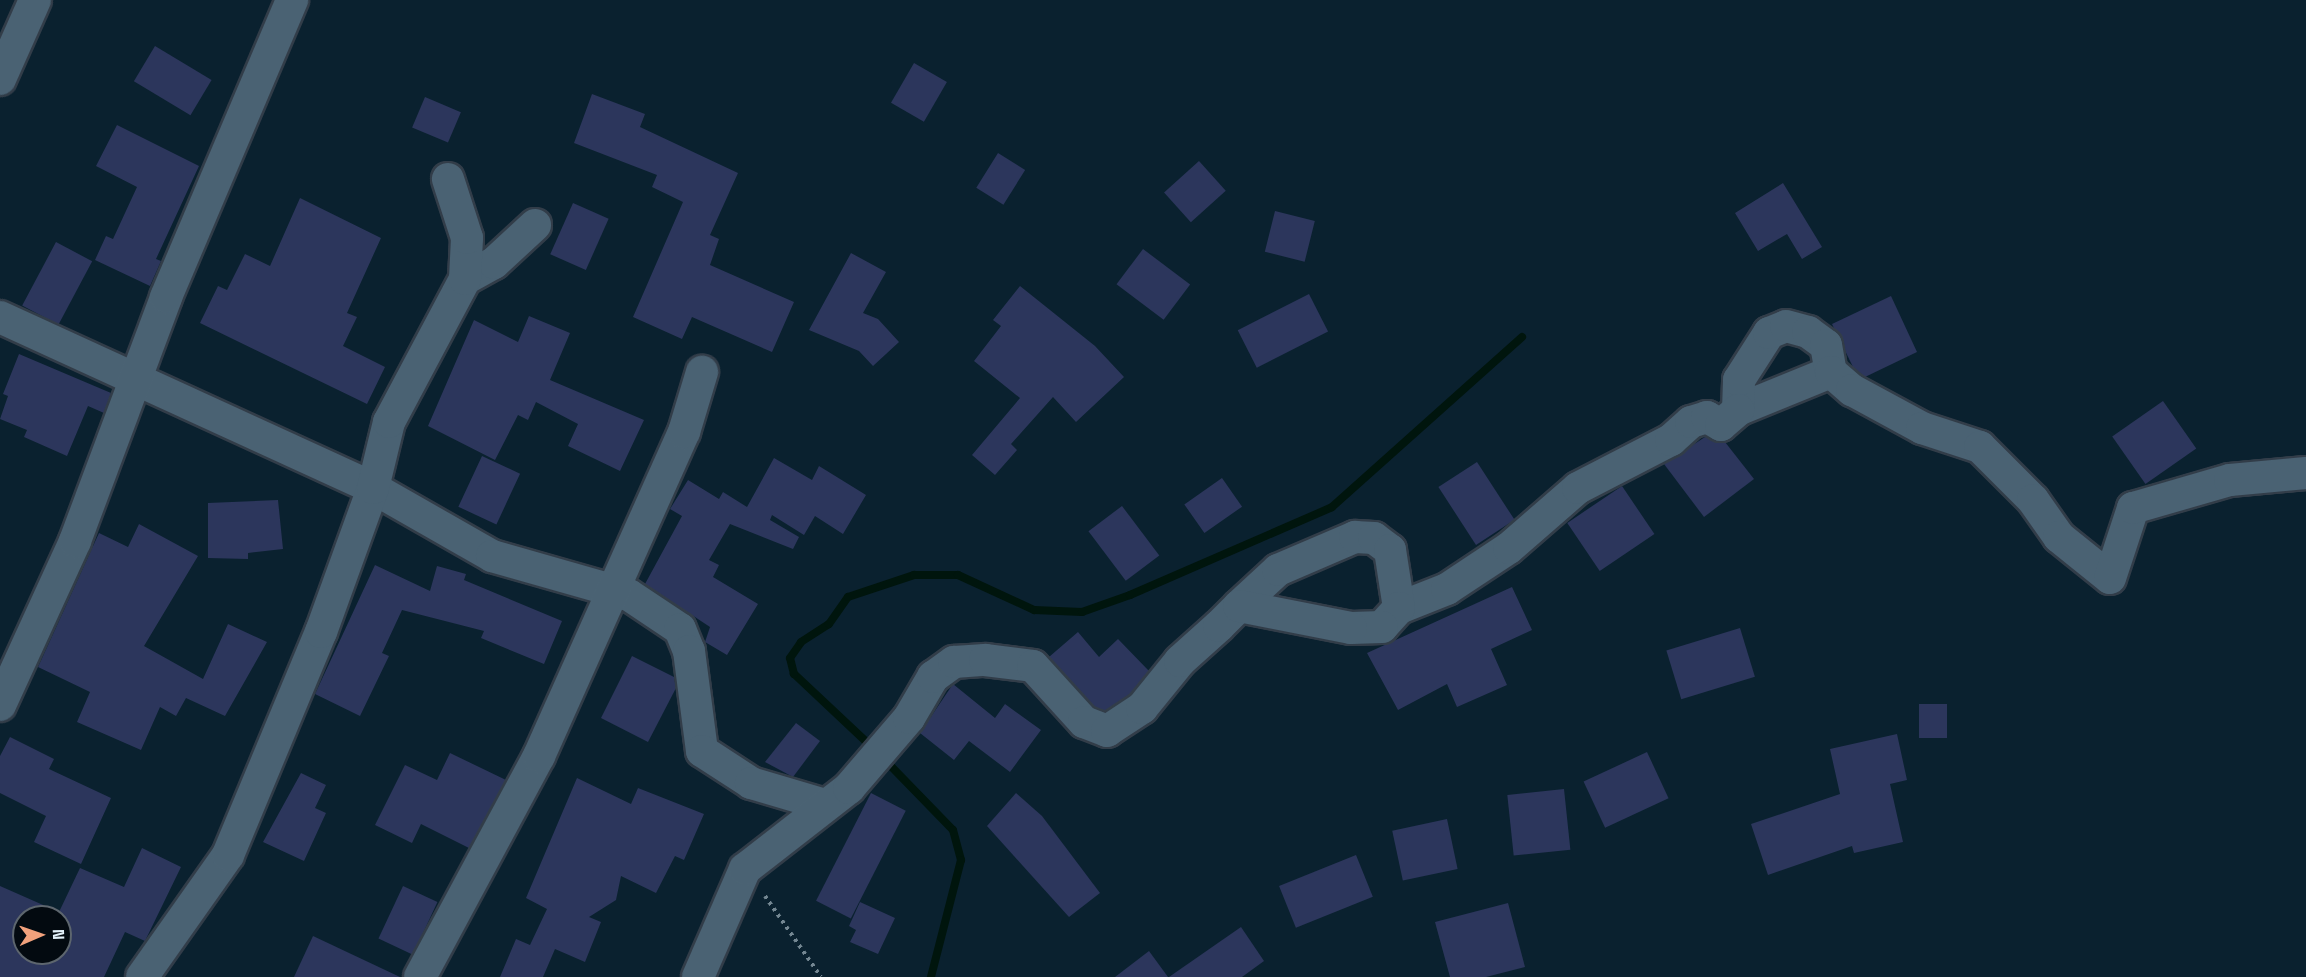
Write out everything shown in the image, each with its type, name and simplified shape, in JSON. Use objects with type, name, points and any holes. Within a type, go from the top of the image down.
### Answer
[{"type":"street","points":[[0,79],[35,0]]},
{"type":"street","points":[[0,705],[75,541],[138,381],[166,297],[292,0]]},
{"type":"street","points":[[142,977],[228,855],[373,488],[389,422],[465,279],[467,238],[448,179]]},
{"type":"street","points":[[465,279],[494,263],[535,225]]},
{"type":"street","points":[[0,317],[373,488],[492,556],[629,595],[680,629],[689,651],[702,751],[751,783],[822,804]]},
{"type":"street","points":[[1738,410],[1739,380],[1747,363],[1769,333],[1786,326],[1808,332],[1826,345],[1831,372],[1852,390],[1922,428],[1980,447],[2033,500],[2060,537],[2110,578],[2133,508],[2230,480],[2306,472]]},
{"type":"street","points":[[420,977],[540,756],[610,589],[684,432],[702,372]]},
{"type":"street","points":[[1239,606],[1351,628],[1382,627],[1399,608],[1448,589],[1509,548],[1578,488],[1671,440],[1691,422],[1707,417],[1721,425],[1738,410],[1831,372]]},
{"type":"street","points":[[698,977],[745,869],[822,804],[849,788],[879,748],[909,718],[933,677],[954,662],[985,660],[1033,666],[1084,722],[1107,731],[1142,708],[1180,661],[1239,606],[1302,555],[1355,537],[1374,538],[1390,550],[1399,608]]},
{"type":"path","points":[[745,869],[821,977]]},
{"type":"building","points":[[155,46],[212,80],[190,115],[134,81]]},
{"type":"building","points":[[914,63],[947,82],[924,122],[891,103]]},
{"type":"building","points":[[592,94],[645,114],[640,127],[738,173],[710,235],[719,239],[710,265],[794,302],[772,352],[692,317],[682,339],[633,317],[683,202],[652,187],[657,175],[574,143]]},
{"type":"building","points":[[425,97],[461,112],[448,143],[412,127]]},
{"type":"building","points":[[117,125],[199,166],[156,259],[161,261],[150,286],[95,260],[106,236],[113,239],[137,187],[96,166]]},
{"type":"building","points":[[998,153],[1025,170],[1003,205],[976,188]]},
{"type":"building","points":[[1199,161],[1226,191],[1191,222],[1164,192]]},
{"type":"building","points":[[1783,183],[1822,247],[1802,259],[1787,234],[1758,251],[1735,213]]},
{"type":"building","points":[[300,198],[381,238],[347,313],[357,317],[343,346],[385,367],[367,404],[200,323],[218,286],[227,290],[245,254],[270,266]]},
{"type":"building","points":[[573,203],[609,219],[586,270],[550,254]]},
{"type":"building","points":[[1275,211],[1315,221],[1305,262],[1265,252]]},
{"type":"building","points":[[56,242],[92,261],[58,325],[22,306]]},
{"type":"building","points":[[1143,249],[1190,285],[1164,320],[1117,284]]},
{"type":"building","points":[[851,253],[886,272],[863,313],[878,319],[899,342],[873,366],[859,351],[809,330]]},
{"type":"building","points":[[1020,286],[1095,346],[1124,377],[1076,422],[1053,397],[1011,444],[1017,450],[995,475],[972,455],[1020,398],[974,361],[1001,326],[993,320]]},
{"type":"building","points":[[1309,294],[1328,331],[1257,368],[1238,330]]},
{"type":"building","points":[[1891,296],[1917,352],[1865,377],[1853,367],[1832,324]]},
{"type":"building","points":[[529,316],[570,333],[550,380],[644,420],[620,471],[568,446],[578,424],[536,402],[528,420],[518,415],[495,460],[428,426],[474,320],[518,342]]},
{"type":"building","points":[[19,354],[111,393],[104,413],[88,406],[67,456],[24,437],[27,430],[0,419],[8,396],[3,394]]},
{"type":"building","points":[[2163,401],[2196,449],[2145,484],[2112,437]]},
{"type":"building","points":[[1705,437],[1725,442],[1754,479],[1704,517],[1664,464]]},
{"type":"building","points":[[482,456],[520,474],[496,525],[458,507]]},
{"type":"building","points":[[774,458],[812,480],[819,466],[866,495],[843,534],[815,516],[804,535],[772,515],[770,520],[799,537],[793,549],[730,524],[709,560],[719,565],[713,577],[758,604],[727,655],[705,642],[710,627],[645,584],[682,516],[670,509],[688,480],[719,499],[723,492],[747,507]]},
{"type":"building","points":[[1477,462],[1515,520],[1476,545],[1438,487]]},
{"type":"building","points":[[1222,478],[1242,507],[1204,533],[1184,504]]},
{"type":"building","points":[[1622,486],[1654,534],[1600,571],[1567,523]]},
{"type":"building","points":[[278,500],[283,549],[248,553],[248,559],[208,558],[208,503]]},
{"type":"building","points":[[1122,506],[1159,556],[1126,581],[1088,531]]},
{"type":"building","points":[[139,524],[198,556],[144,646],[203,679],[228,624],[267,642],[225,716],[186,698],[176,716],[160,707],[141,750],[77,722],[90,692],[38,667],[99,533],[128,547]]},
{"type":"building","points":[[375,565],[430,591],[437,566],[466,574],[464,580],[562,621],[544,664],[481,638],[484,631],[402,610],[382,653],[389,656],[360,716],[315,694]]},
{"type":"building","points":[[1512,587],[1532,630],[1491,649],[1507,685],[1457,707],[1447,684],[1398,710],[1367,653]]},
{"type":"building","points":[[1740,628],[1755,677],[1681,699],[1666,651]]},
{"type":"building","points":[[1078,632],[1099,657],[1118,639],[1149,671],[1130,694],[1105,711],[1094,707],[1049,657]]},
{"type":"building","points":[[632,656],[674,677],[676,688],[648,742],[601,718]]},
{"type":"building","points":[[953,684],[995,718],[1005,704],[1041,730],[1010,772],[969,741],[954,760],[920,733]]},
{"type":"building","points":[[1919,704],[1947,704],[1947,738],[1919,738]]},
{"type":"building","points":[[796,723],[820,741],[793,777],[765,762]]},
{"type":"building","points":[[1897,734],[1907,780],[1890,784],[1903,842],[1854,853],[1852,846],[1768,875],[1751,824],[1840,794],[1830,749]]},
{"type":"building","points":[[10,737],[54,759],[49,769],[111,798],[81,864],[34,842],[46,816],[0,793],[0,756]]},
{"type":"building","points":[[1647,752],[1669,798],[1605,828],[1584,782]]},
{"type":"building","points":[[450,753],[506,780],[469,848],[421,824],[412,843],[375,825],[405,765],[437,780]]},
{"type":"building","points":[[301,773],[326,785],[315,808],[326,813],[304,861],[263,842]]},
{"type":"building","points":[[577,778],[631,804],[638,788],[704,814],[684,860],[675,856],[656,893],[621,876],[616,900],[589,917],[601,922],[585,962],[555,949],[543,977],[500,977],[516,939],[530,945],[547,909],[526,898]]},
{"type":"building","points":[[1564,789],[1570,850],[1514,856],[1507,795]]},
{"type":"building","points":[[871,793],[906,811],[851,919],[816,901]]},
{"type":"building","points":[[1016,793],[1042,816],[1100,893],[1069,917],[987,826]]},
{"type":"building","points":[[1447,819],[1458,869],[1403,881],[1392,831]]},
{"type":"building","points":[[142,848],[181,867],[145,941],[125,932],[104,977],[0,977],[0,886],[43,905],[12,905],[12,965],[72,965],[72,905],[62,905],[80,868],[124,887]]},
{"type":"building","points":[[1356,855],[1373,897],[1296,928],[1279,886]]},
{"type":"building","points":[[403,886],[437,902],[413,955],[378,939]]},
{"type":"building","points":[[860,902],[895,918],[878,954],[850,942],[856,930],[849,926]]},
{"type":"building","points":[[1508,903],[1525,967],[1486,977],[1450,977],[1435,922]]},
{"type":"building","points":[[1241,927],[1264,961],[1242,977],[1169,977]]},
{"type":"building","points":[[313,936],[400,977],[294,977]]},
{"type":"building","points":[[1149,951],[1168,977],[1115,977]]},
{"type":"waterway","points":[[874,749],[794,674],[790,658],[801,642],[829,624],[848,597],[914,575],[958,575],[1034,610],[1082,612],[1130,595],[1332,507],[1522,337]]},
{"type":"waterway","points":[[883,758],[953,830],[961,860],[931,977]]}]
